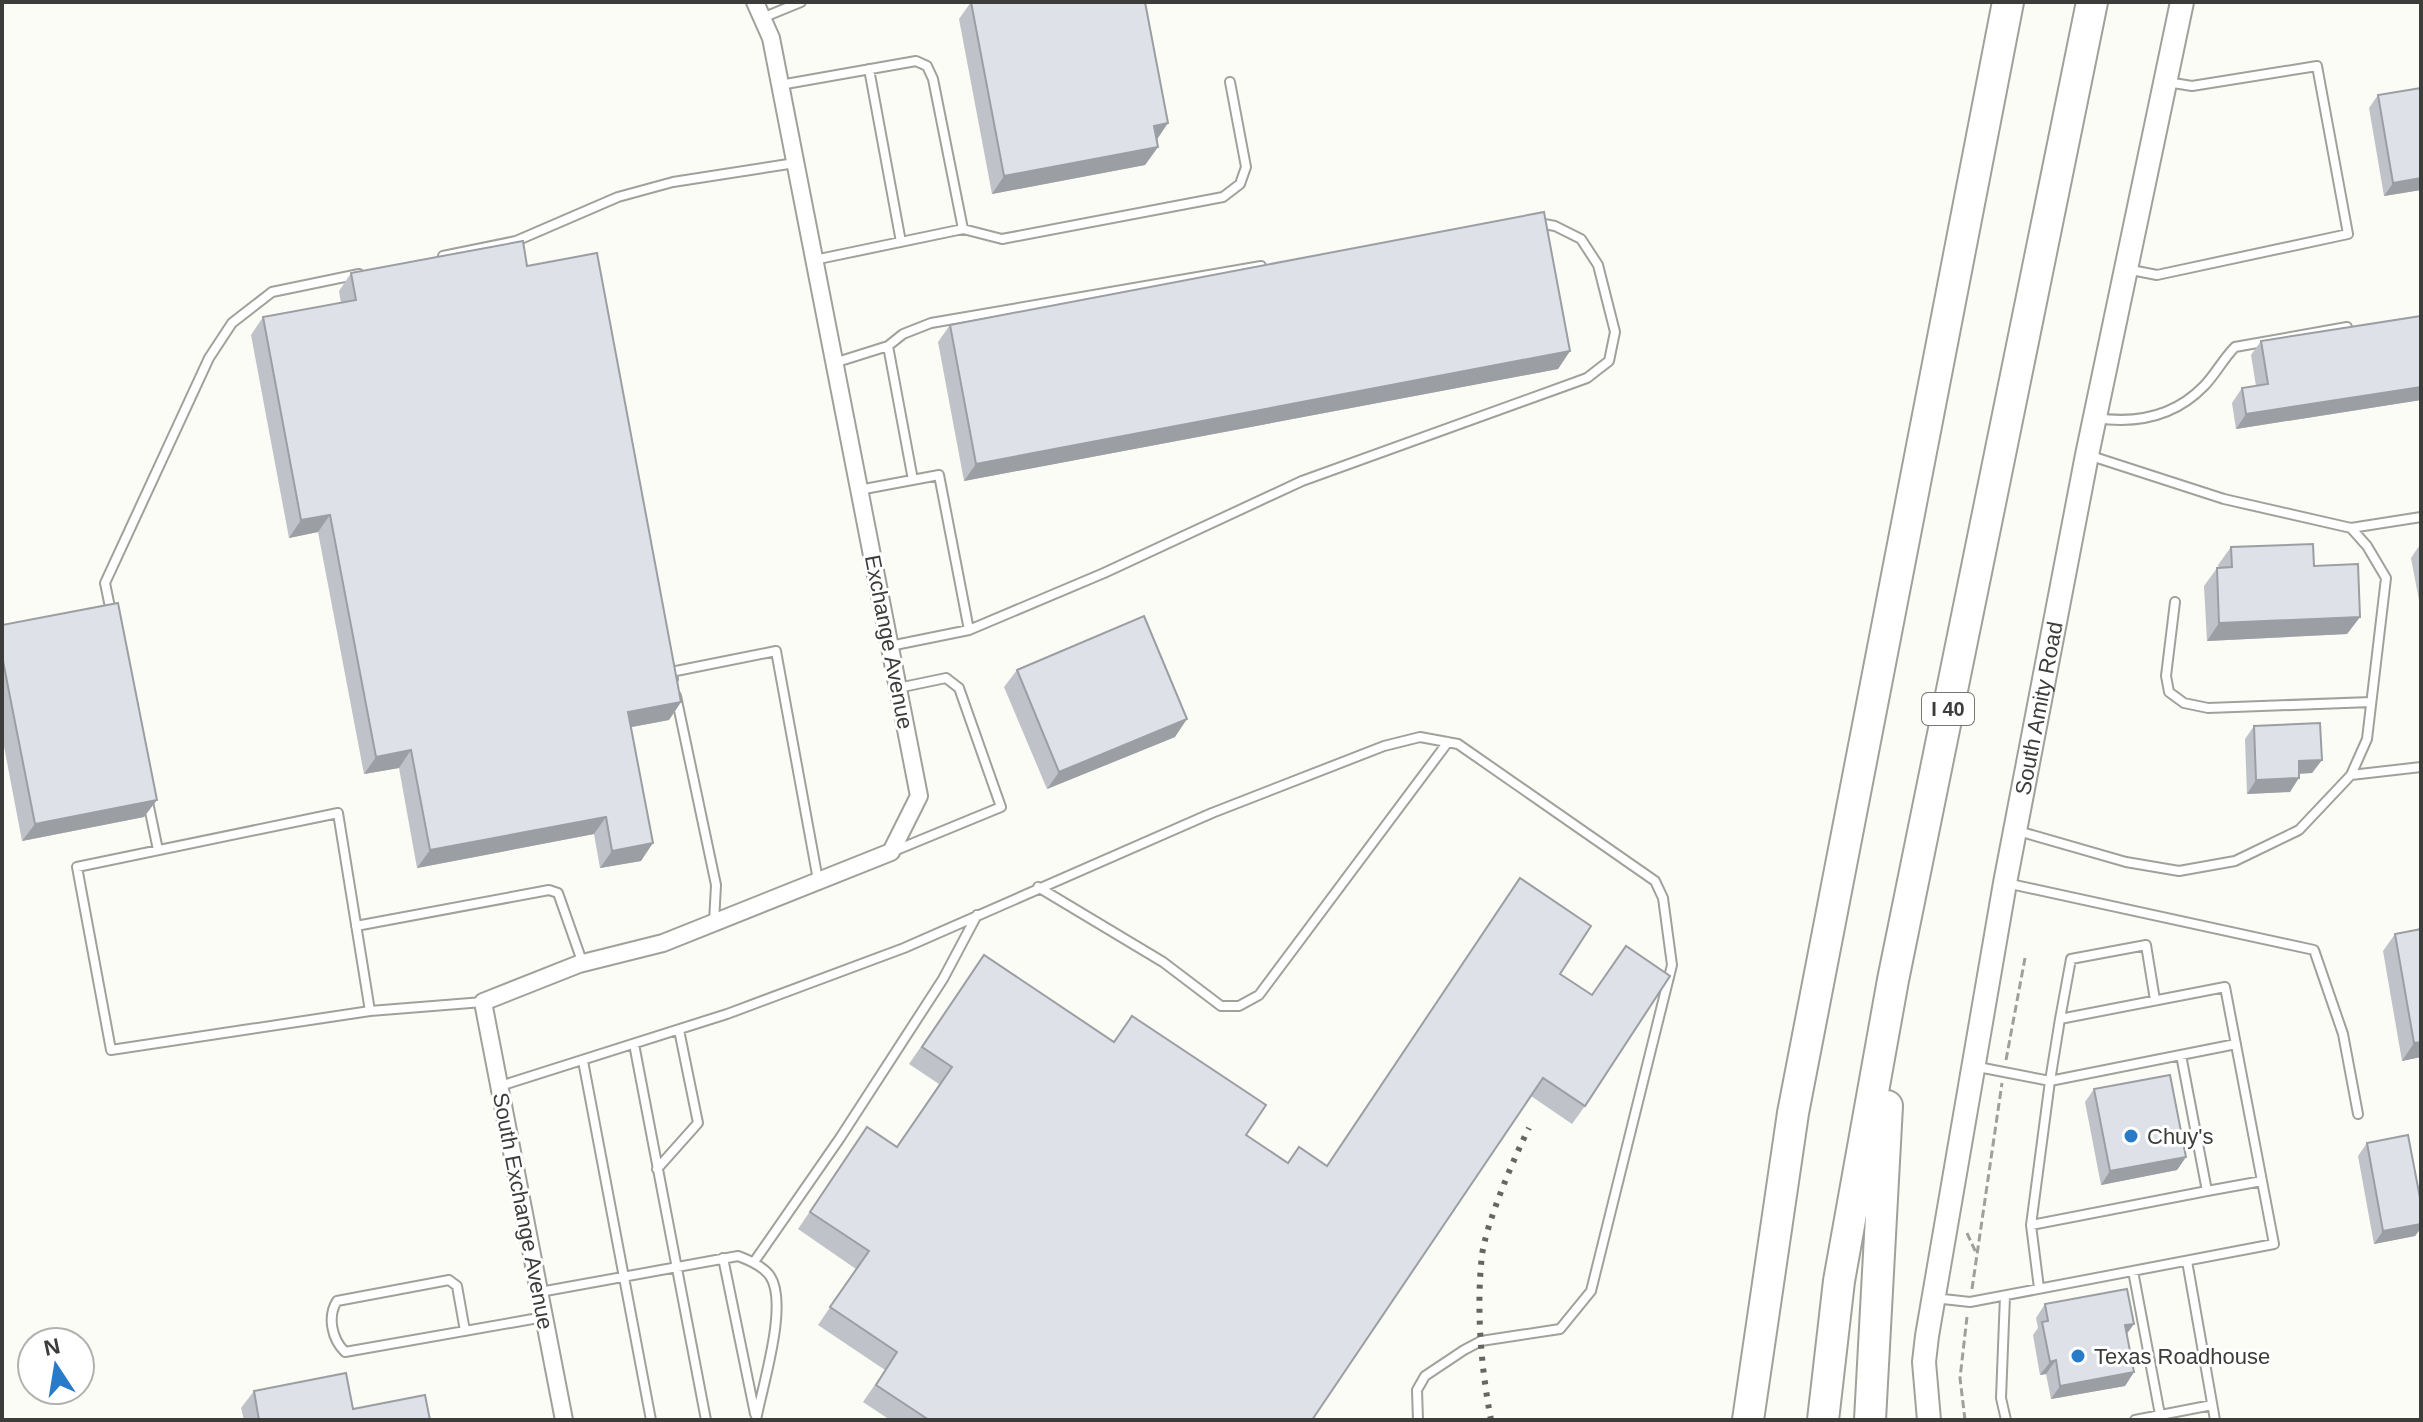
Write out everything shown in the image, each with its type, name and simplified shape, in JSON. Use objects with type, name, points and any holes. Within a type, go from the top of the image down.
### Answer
[{"type":"highway","points":[[1748,1420],[1796,1099],[2008,2]]},
{"type":"highway","name":"I 40","points":[[1823,1420],[1839,1281],[1893,980],[2092,2]]},
{"type":"highway","points":[[1870,1420],[1893,980]]},
{"type":"main road","name":"South Amity Road","points":[[1929,1420],[1924,1362],[1933,1298],[2005,883],[2087,455],[2182,2]]},
{"type":"street","name":"Exchange Avenue","points":[[758,10],[771,38],[919,796],[891,852]]},
{"type":"street","points":[[483,1002],[583,964],[663,943],[891,852]]},
{"type":"street","name":"South Exchange Avenue","points":[[483,1002],[564,1420]]},
{"type":"lane","points":[[758,10],[801,2]]},
{"type":"lane","points":[[780,85],[916,61],[927,66],[933,79],[963,229]]},
{"type":"lane","points":[[2125,269],[2157,275],[2348,234],[2317,66],[2192,86],[2163,82]]},
{"type":"lane","points":[[869,69],[901,242]]},
{"type":"lane","points":[[814,260],[963,229],[1002,239],[1223,197],[1240,184],[1246,167],[1230,82]]},
{"type":"lane","points":[[439,257],[516,241],[618,197],[673,182],[796,163]]},
{"type":"lane","points":[[890,646],[969,630],[1104,573],[1302,481],[1587,378],[1609,361],[1615,332],[1598,265],[1581,239],[1555,226],[1527,221]]},
{"type":"lane","points":[[834,363],[888,346],[903,334],[931,323],[1264,265]]},
{"type":"lane","points":[[114,630],[105,583],[209,358],[232,323],[272,292],[363,273]]},
{"type":"lane","points":[[2095,418],[2126,423],[2176,409],[2205,385],[2235,347],[2249,342],[2359,325]]},
{"type":"lane","points":[[888,346],[913,480]]},
{"type":"lane","points":[[2087,455],[2224,499],[2351,528],[2421,517]]},
{"type":"lane","points":[[859,490],[939,475],[969,630]]},
{"type":"lane","points":[[2017,831],[2126,862],[2179,871],[2235,861],[2299,830],[2351,775],[2367,739],[2386,578],[2367,546],[2351,528]]},
{"type":"lane","points":[[2175,602],[2166,676],[2169,692],[2184,703],[2208,708],[2371,702]]},
{"type":"lane","points":[[714,923],[716,885],[671,672],[776,651],[818,881]]},
{"type":"lane","points":[[891,852],[1001,807],[959,688],[946,678],[898,688]]},
{"type":"lane","points":[[499,1087],[679,1030],[904,948],[1212,813],[1384,746],[1420,737],[1458,744],[1655,881],[1663,898],[1672,965],[1591,1291],[1560,1329],[1481,1341],[1425,1376],[1417,1390],[1418,1420]]},
{"type":"lane","points":[[1038,887],[1163,962],[1221,1006],[1239,1006],[1259,995],[1448,742]]},
{"type":"lane","points":[[2351,775],[2421,767]]},
{"type":"lane","points":[[146,792],[158,850]]},
{"type":"lane","points":[[370,1011],[338,813],[77,867],[111,1050],[370,1011],[483,1002]]},
{"type":"lane","points":[[2005,883],[2314,950],[2343,1034],[2358,1114]]},
{"type":"lane","points":[[356,926],[549,890],[558,893],[564,905],[583,964]]},
{"type":"lane","points":[[754,1262],[840,1138],[934,992],[978,914]]},
{"type":"lane","points":[[2039,1288],[2031,1225],[2050,1081],[2071,959],[2146,945],[2155,1000]]},
{"type":"lane","points":[[1933,1298],[1970,1302],[2274,1244],[2225,987],[2060,1019]]},
{"type":"lane","points":[[657,1169],[698,1123],[679,1030]]},
{"type":"lane","points":[[634,1044],[706,1420]]},
{"type":"lane","points":[[1973,1066],[2050,1081],[2236,1044]]},
{"type":"lane","points":[[2181,1055],[2207,1191]]},
{"type":"lane","points":[[583,1061],[651,1420]]},
{"type":"lane","points":[[2031,1225],[2262,1181]]},
{"type":"lane","points":[[539,1292],[723,1258],[738,1256],[754,1262],[770,1277],[778,1306],[756,1420]]},
{"type":"lane","points":[[723,1258],[756,1420]]},
{"type":"lane","points":[[2187,1261],[2215,1420]]},
{"type":"lane","points":[[2133,1271],[2160,1418]]},
{"type":"lane","points":[[465,1331],[457,1286],[449,1280],[337,1301],[331,1310],[335,1342],[345,1352],[465,1331],[544,1317]]},
{"type":"lane","points":[[2005,1296],[2001,1398],[2006,1420]]},
{"type":"lane","points":[[2135,1420],[2160,1418],[2212,1405]]},
{"type":"path","points":[[2007,1057],[2025,958]]},
{"type":"path","points":[[1973,1282],[2001,1093]]},
{"type":"path","points":[[1964,1225],[1977,1255]]},
{"type":"path","points":[[1965,1420],[1960,1378],[1967,1320]]},
{"type":"building","points":[[971,2],[1145,2],[1168,123],[1154,126],[1158,147],[1004,176]]},
{"type":"building","points":[[2421,88],[2421,178],[2393,183],[2378,95]]},
{"type":"building","points":[[1544,212],[1570,351],[976,464],[950,325]]},
{"type":"building","points":[[523,241],[527,266],[597,253],[681,702],[628,712],[653,843],[612,851],[606,817],[430,850],[411,750],[376,757],[330,515],[301,520],[263,317],[356,300],[351,273]]},
{"type":"building","points":[[2421,316],[2421,387],[2246,414],[2242,388],[2268,384],[2261,341]]},
{"type":"building","points":[[2313,544],[2314,566],[2358,564],[2360,617],[2219,623],[2217,568],[2232,567],[2231,547]]},
{"type":"building","points":[[118,603],[157,800],[35,824],[2,656],[2,625]]},
{"type":"building","points":[[1144,616],[1187,719],[1059,772],[1017,670]]},
{"type":"building","points":[[2320,723],[2322,760],[2299,761],[2299,778],[2256,780],[2254,726]]},
{"type":"building","points":[[1520,878],[1591,926],[1560,974],[1592,995],[1626,946],[1670,976],[1585,1106],[1543,1078],[1312,1420],[929,1420],[876,1385],[897,1352],[830,1307],[869,1251],[810,1212],[867,1127],[897,1147],[952,1067],[922,1047],[984,955],[1114,1042],[1132,1016],[1266,1105],[1246,1135],[1288,1163],[1299,1147],[1327,1166]]},
{"type":"building","points":[[2421,929],[2421,1042],[2414,1043],[2395,934]]},
{"type":"building","name":"Chuy's","points":[[2170,1075],[2186,1157],[2110,1171],[2094,1089]]},
{"type":"building","points":[[2408,1135],[2421,1203],[2421,1224],[2383,1231],[2367,1143]]},
{"type":"building","name":"Texas Roadhouse","points":[[2127,1289],[2134,1324],[2125,1325],[2134,1372],[2060,1386],[2056,1360],[2050,1362],[2042,1322],[2048,1321],[2045,1304]]},
{"type":"building","points":[[346,1373],[353,1409],[425,1395],[430,1420],[259,1420],[254,1391]]},
{"type":"railway","points":[[1491,1420],[1480,1338],[1482,1255],[1495,1209],[1529,1128]]},
{"type":"place","name":"Chuy's","points":[[2131,1136]]},
{"type":"place","name":"Texas Roadhouse","points":[[2078,1356]]}]
